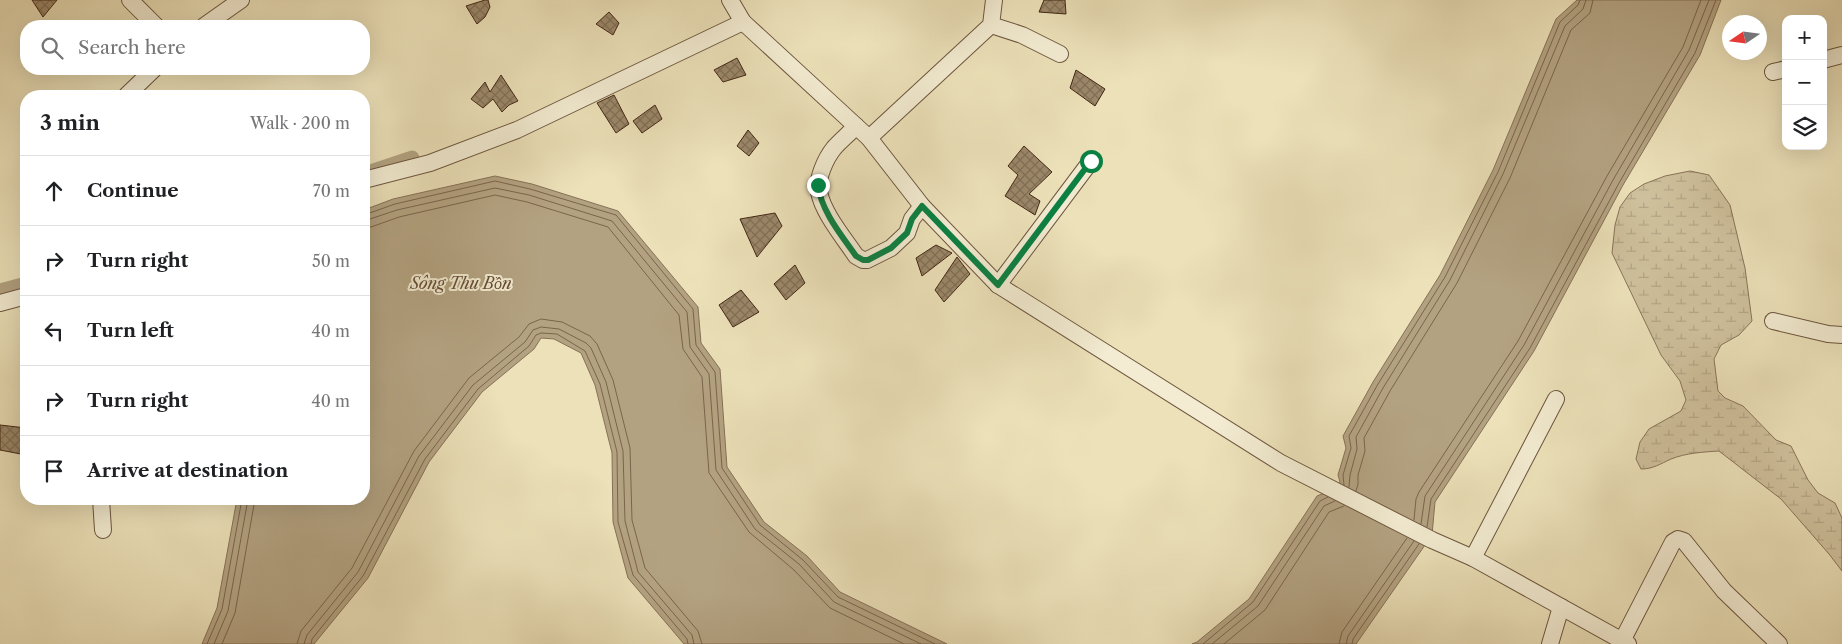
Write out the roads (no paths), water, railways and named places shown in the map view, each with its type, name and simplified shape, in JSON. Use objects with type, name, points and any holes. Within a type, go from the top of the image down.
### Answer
[{"type":"street","points":[[130,0],[150,20]]},
{"type":"street","points":[[213,20],[241,0]]},
{"type":"street","points":[[730,0],[743,22],[869,138],[922,206],[998,285],[1281,463],[1432,540],[1473,558],[1625,642],[1673,542],[1678,539],[1684,541],[1724,591],[1779,644]]},
{"type":"street","points":[[869,138],[991,25],[994,0]]},
{"type":"street","points":[[370,178],[430,163],[517,130],[743,22]]},
{"type":"street","points":[[991,25],[1022,35],[1060,54]]},
{"type":"street","points":[[1827,59],[1842,55]]},
{"type":"street","points":[[132,90],[148,75]]},
{"type":"street","points":[[856,126],[830,155],[818,185],[825,207],[856,256],[863,260],[868,260],[891,248],[907,233],[912,219],[922,206]]},
{"type":"street","points":[[998,285],[1091,161]]},
{"type":"street","points":[[0,303],[20,298]]},
{"type":"street","points":[[1773,321],[1828,334],[1842,335]]},
{"type":"street","points":[[1473,558],[1556,399]]},
{"type":"street","points":[[101,505],[103,530]]},
{"type":"street","points":[[1550,644],[1561,607]]},
{"type":"water","points":[[1577,0],[1721,0],[1700,55],[1623,185],[1534,351],[1435,502],[1432,535],[1356,644],[1192,644],[1197,642],[1249,599],[1317,496],[1337,488],[1340,482],[1338,475],[1346,448],[1343,436],[1373,382],[1440,275],[1493,170],[1556,19]]},
{"type":"water","name":"Sông Thu Bồn","points":[[495,176],[532,184],[618,211],[698,307],[701,343],[720,369],[727,467],[764,522],[807,556],[840,592],[947,644],[684,644],[628,578],[613,522],[612,453],[595,385],[581,353],[554,339],[541,338],[534,349],[482,392],[429,462],[368,578],[314,644],[202,644],[217,608],[236,505],[370,505],[370,208],[393,199]]},
{"type":"waterway","points":[[373,171],[412,158]]},
{"type":"waterway","points":[[0,291],[20,286]]}]
